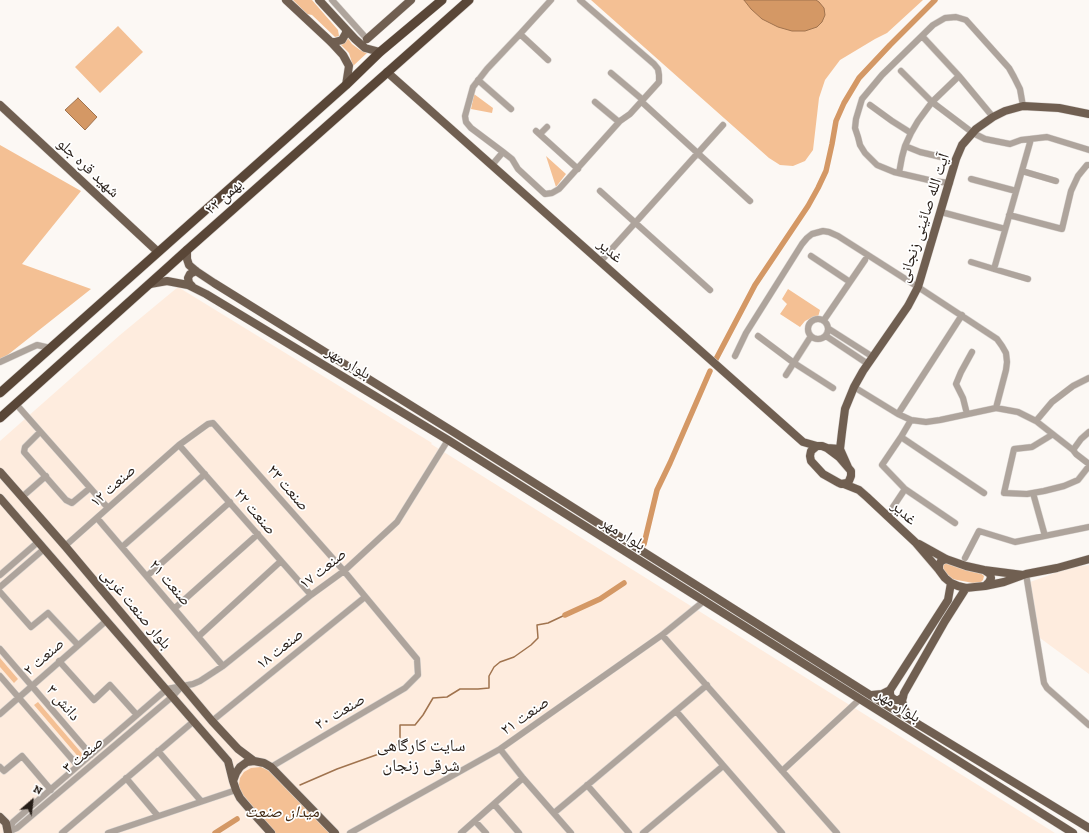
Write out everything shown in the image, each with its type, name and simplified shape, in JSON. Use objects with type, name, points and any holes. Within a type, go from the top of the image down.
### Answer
[{"type":"highway","name":"۲۲ بهمن","points":[[0,393],[380,52],[442,0]]},
{"type":"highway","name":"۲۲ بهمن","points":[[0,418],[469,0]]},
{"type":"main road","points":[[286,0],[331,42],[342,55],[349,66],[346,84]]},
{"type":"main road","points":[[319,0],[346,30],[365,48],[380,52]]},
{"type":"main road","points":[[367,39],[411,0]]},
{"type":"main road","points":[[331,42],[339,42],[342,40],[346,30]]},
{"type":"main road","name":"غدیر","points":[[387,72],[803,442],[810,453],[811,461],[823,474],[839,483],[859,490],[915,542],[945,578],[951,583]]},
{"type":"main road","name":"شهید قره جلو","points":[[0,105],[158,252]]},
{"type":"main road","name":"آیت الله صائینی زنجانی","points":[[840,449],[845,409],[854,387],[908,306],[918,287],[950,183],[956,158],[962,145],[976,129],[993,117],[1005,111],[1023,106],[1059,108],[1089,114]]},
{"type":"main road","name":"بلوار مهر","points":[[187,250],[189,265],[214,283],[459,435],[870,695],[1089,828]]},
{"type":"main road","points":[[192,286],[189,283],[188,278],[190,274],[196,271]]},
{"type":"main road","name":"بلوار مهر","points":[[150,284],[167,281],[192,286],[448,440],[1073,833]]},
{"type":"main road","name":"غدیر","points":[[803,442],[827,448],[840,449]]},
{"type":"main road","points":[[810,453],[812,449],[817,446]]},
{"type":"main road","points":[[827,448],[839,457],[848,467]]},
{"type":"main road","points":[[840,449],[851,471],[851,476],[859,490]]},
{"type":"main road","name":"بلوار صنعت غربی","points":[[0,472],[65,546],[212,721],[238,750],[254,760]]},
{"type":"main road","points":[[844,484],[849,481],[851,476]]},
{"type":"main road","name":"بلوار صنعت غربی","points":[[0,498],[228,761],[233,781]]},
{"type":"main road","points":[[621,549],[627,541]]},
{"type":"main road","points":[[915,542],[946,559],[966,566],[984,570],[1025,574]]},
{"type":"main road","points":[[939,570],[941,561],[946,559]]},
{"type":"main road","points":[[870,695],[882,694],[890,690],[948,600],[951,583],[966,588],[975,588],[1004,582],[1025,574],[1057,568],[1089,559]]},
{"type":"main road","points":[[984,570],[990,574],[989,582],[985,586]]},
{"type":"main road","points":[[910,718],[902,701],[904,693],[945,621],[966,588]]},
{"type":"main road","points":[[890,690],[890,694],[895,700],[899,700],[903,697]]},
{"type":"main road","points":[[271,833],[240,798],[233,781],[240,767],[247,762],[254,760],[271,767],[335,833]]},
{"type":"main road","points":[[979,773],[984,764]]},
{"type":"main road","points":[[0,817],[6,824],[5,832]]},
{"type":"street","points":[[332,0],[367,39]]},
{"type":"street","points":[[551,0],[478,80],[473,87],[466,110],[466,122],[470,128],[503,152],[512,160],[518,169],[545,194],[552,193],[559,189],[619,122],[644,102],[659,82],[658,69],[654,64],[580,0]]},
{"type":"street","points":[[950,183],[899,173],[877,165],[865,153],[860,145],[855,128],[856,119],[862,99],[882,75],[933,25],[945,18],[956,17],[966,20],[1009,68],[1020,89],[1023,106]]},
{"type":"street","points":[[520,34],[548,60]]},
{"type":"street","points":[[922,36],[959,76],[993,117]]},
{"type":"street","points":[[901,71],[932,102],[973,133],[985,139],[1010,144],[1021,140],[1047,137],[1089,150]]},
{"type":"street","points":[[611,73],[750,201]]},
{"type":"street","points":[[899,173],[905,146],[918,121],[932,102],[959,76]]},
{"type":"street","points":[[478,80],[511,109]]},
{"type":"street","points":[[595,102],[619,122]]},
{"type":"street","points":[[870,105],[911,133]]},
{"type":"street","points":[[600,262],[723,125]]},
{"type":"street","points":[[547,127],[538,132],[578,169]]},
{"type":"street","points":[[994,269],[1031,139]]},
{"type":"street","points":[[905,146],[920,152],[940,156]]},
{"type":"street","points":[[492,165],[503,152]]},
{"type":"street","points":[[1009,215],[1062,229],[1071,191],[1078,176],[1089,165]]},
{"type":"street","points":[[1022,171],[1056,181]]},
{"type":"street","points":[[971,179],[1016,191]]},
{"type":"street","points":[[600,191],[710,290]]},
{"type":"street","points":[[941,212],[1005,230]]},
{"type":"street","points":[[735,356],[746,333],[802,244],[807,238],[817,232],[829,232],[838,236],[997,339],[1006,353],[1007,362],[996,408]]},
{"type":"street","points":[[811,256],[850,282]]},
{"type":"street","points":[[824,320],[865,260]]},
{"type":"street","points":[[971,262],[1028,279]]},
{"type":"street","points":[[898,414],[962,315]]},
{"type":"street","points":[[829,329],[826,336],[822,339],[816,339],[811,336],[808,331],[808,325],[812,320],[818,318],[824,320],[828,324],[829,329],[870,361]]},
{"type":"street","points":[[758,336],[794,363],[833,388]]},
{"type":"street","points":[[786,374],[811,336]]},
{"type":"street","points":[[826,336],[870,361]]},
{"type":"street","points":[[0,362],[37,345],[50,348]]},
{"type":"street","points":[[967,414],[963,398],[956,384],[960,372],[972,352]]},
{"type":"street","points":[[1036,420],[1052,402],[1073,386],[1089,378]]},
{"type":"street","points":[[854,387],[898,414],[911,420],[926,422],[996,408],[1018,412],[1036,420],[1089,465],[1078,480],[1064,486],[1027,494],[1004,493],[1014,449],[1032,446],[1050,436]]},
{"type":"street","points":[[16,404],[108,508]]},
{"type":"street","points":[[911,420],[882,465],[905,489],[955,523]]},
{"type":"street","name":"صنعت ۱۲","points":[[65,546],[179,445],[208,424],[213,423]]},
{"type":"street","name":"صنعت ۲۳","points":[[213,423],[344,571],[417,659],[418,675]]},
{"type":"street","points":[[40,432],[25,447],[24,452],[66,500],[72,503],[90,488]]},
{"type":"street","points":[[1073,450],[1089,432]]},
{"type":"street","points":[[901,437],[984,493]]},
{"type":"street","name":"صنعت ۱۷","points":[[167,689],[193,684],[223,666],[311,595],[344,571],[397,522],[448,440]]},
{"type":"street","name":"صنعت ۲۲","points":[[179,445],[311,595]]},
{"type":"street","points":[[122,547],[205,474]]},
{"type":"street","points":[[22,497],[46,476]]},
{"type":"street","points":[[887,516],[905,489]]},
{"type":"street","points":[[1033,493],[1045,536]]},
{"type":"street","points":[[147,576],[230,502]]},
{"type":"street","name":"صنعت ۲۱","points":[[97,518],[223,666]]},
{"type":"street","points":[[965,558],[979,532],[1015,542],[1089,527]]},
{"type":"street","points":[[175,608],[258,534]]},
{"type":"street","points":[[0,576],[38,542]]},
{"type":"street","points":[[0,587],[44,549]]},
{"type":"street","points":[[199,636],[282,561]]},
{"type":"street","points":[[1025,574],[1044,683],[1047,688],[1089,725]]},
{"type":"street","points":[[0,592],[31,627],[48,613],[78,645]]},
{"type":"street","name":"صنعت ۱۸","points":[[212,721],[365,597]]},
{"type":"street","name":"صنعت ۲۱","points":[[350,833],[500,749],[662,635],[704,601]]},
{"type":"street","name":"صنعت ۲","points":[[0,714],[106,621]]},
{"type":"street","points":[[662,635],[837,833]]},
{"type":"street","name":"دانش ۳","points":[[0,649],[91,755]]},
{"type":"street","points":[[59,661],[94,700],[110,685],[137,715]]},
{"type":"street","name":"صنعت ۲۰","points":[[271,767],[405,688],[418,675]]},
{"type":"street","name":"دانش ۳","points":[[0,676],[78,766]]},
{"type":"street","points":[[554,813],[707,685]]},
{"type":"street","name":"صنعت ۳","points":[[5,832],[17,828],[173,696],[182,686]]},
{"type":"street","name":"صنعت ۳","points":[[5,832],[13,822],[167,689]]},
{"type":"street","points":[[782,771],[860,699]]},
{"type":"street","points":[[676,711],[782,833]]},
{"type":"street","points":[[62,833],[194,721]]},
{"type":"street","points":[[500,749],[571,833]]},
{"type":"street","points":[[158,751],[201,802]]},
{"type":"street","points":[[0,767],[4,771],[22,756],[50,790]]},
{"type":"street","points":[[643,833],[723,766]]},
{"type":"street","points":[[126,778],[158,816]]},
{"type":"street","points":[[461,833],[523,778]]},
{"type":"street","points":[[587,785],[629,833]]},
{"type":"street","points":[[108,833],[236,790]]},
{"type":"street","points":[[494,804],[519,833]]},
{"type":"street","points":[[475,820],[486,833]]},
{"type":"shaded area","points":[[744,0],[816,0],[824,8],[825,15],[822,22],[817,27],[805,31],[792,31],[778,27],[762,19]]},
{"type":"shaded area","points":[[78,98],[97,117],[85,130],[65,110]]},
{"type":"shaded area","points":[[178,287],[432,443],[431,444],[1055,833],[0,833],[0,441],[120,335]]},
{"type":"shaded area","points":[[1089,565],[1089,674],[1040,638],[1030,582],[1069,568]]},
{"type":"green space","points":[[293,0],[312,0],[338,30],[339,36],[335,37],[312,15],[307,14]]},
{"type":"green space","points":[[591,0],[923,0],[887,33],[840,60],[825,80],[819,98],[813,150],[805,161],[793,166],[780,165],[769,158]]},
{"type":"green space","points":[[118,26],[143,52],[100,93],[75,67]]},
{"type":"green space","points":[[347,37],[352,44],[367,53],[353,66],[349,53],[339,43]]},
{"type":"green space","points":[[474,94],[493,108],[492,113],[471,109]]},
{"type":"green space","points":[[0,145],[81,191],[22,264],[91,289],[0,361]]},
{"type":"green space","points":[[546,156],[566,174],[556,187]]},
{"type":"green space","points":[[788,289],[820,310],[818,317],[805,321],[800,327],[780,314],[787,304],[782,299]]},
{"type":"green space","points":[[946,562],[981,573],[984,576],[983,580],[980,583],[973,583],[952,579],[943,571],[941,565]]},
{"type":"green space","points":[[0,658],[18,679],[14,683],[0,667]]},
{"type":"green space","points":[[38,702],[85,757],[81,760],[34,705]]},
{"type":"green space","name":"میدان صنعت","points":[[261,767],[271,772],[331,833],[273,833],[240,794],[240,778],[244,772],[251,768]]},
{"type":"waterway","points":[[715,361],[755,285],[808,206],[818,188],[826,171],[836,121],[844,103],[859,78],[935,0]]},
{"type":"waterway","points":[[644,544],[657,490],[710,371]]},
{"type":"waterway","points":[[565,615],[600,599],[624,583]]},
{"type":"waterway","points":[[300,785],[337,769],[392,750],[400,742],[400,725],[415,725],[433,698],[447,697],[460,689],[489,688],[489,676],[494,667],[500,662],[514,657],[531,645],[538,638],[537,625],[548,623],[565,615]]},
{"type":"waterway","points":[[215,833],[237,819]]},
{"type":"district","name":"سایت کارگاهی شرقی زنجان","points":[[421,756]]}]
